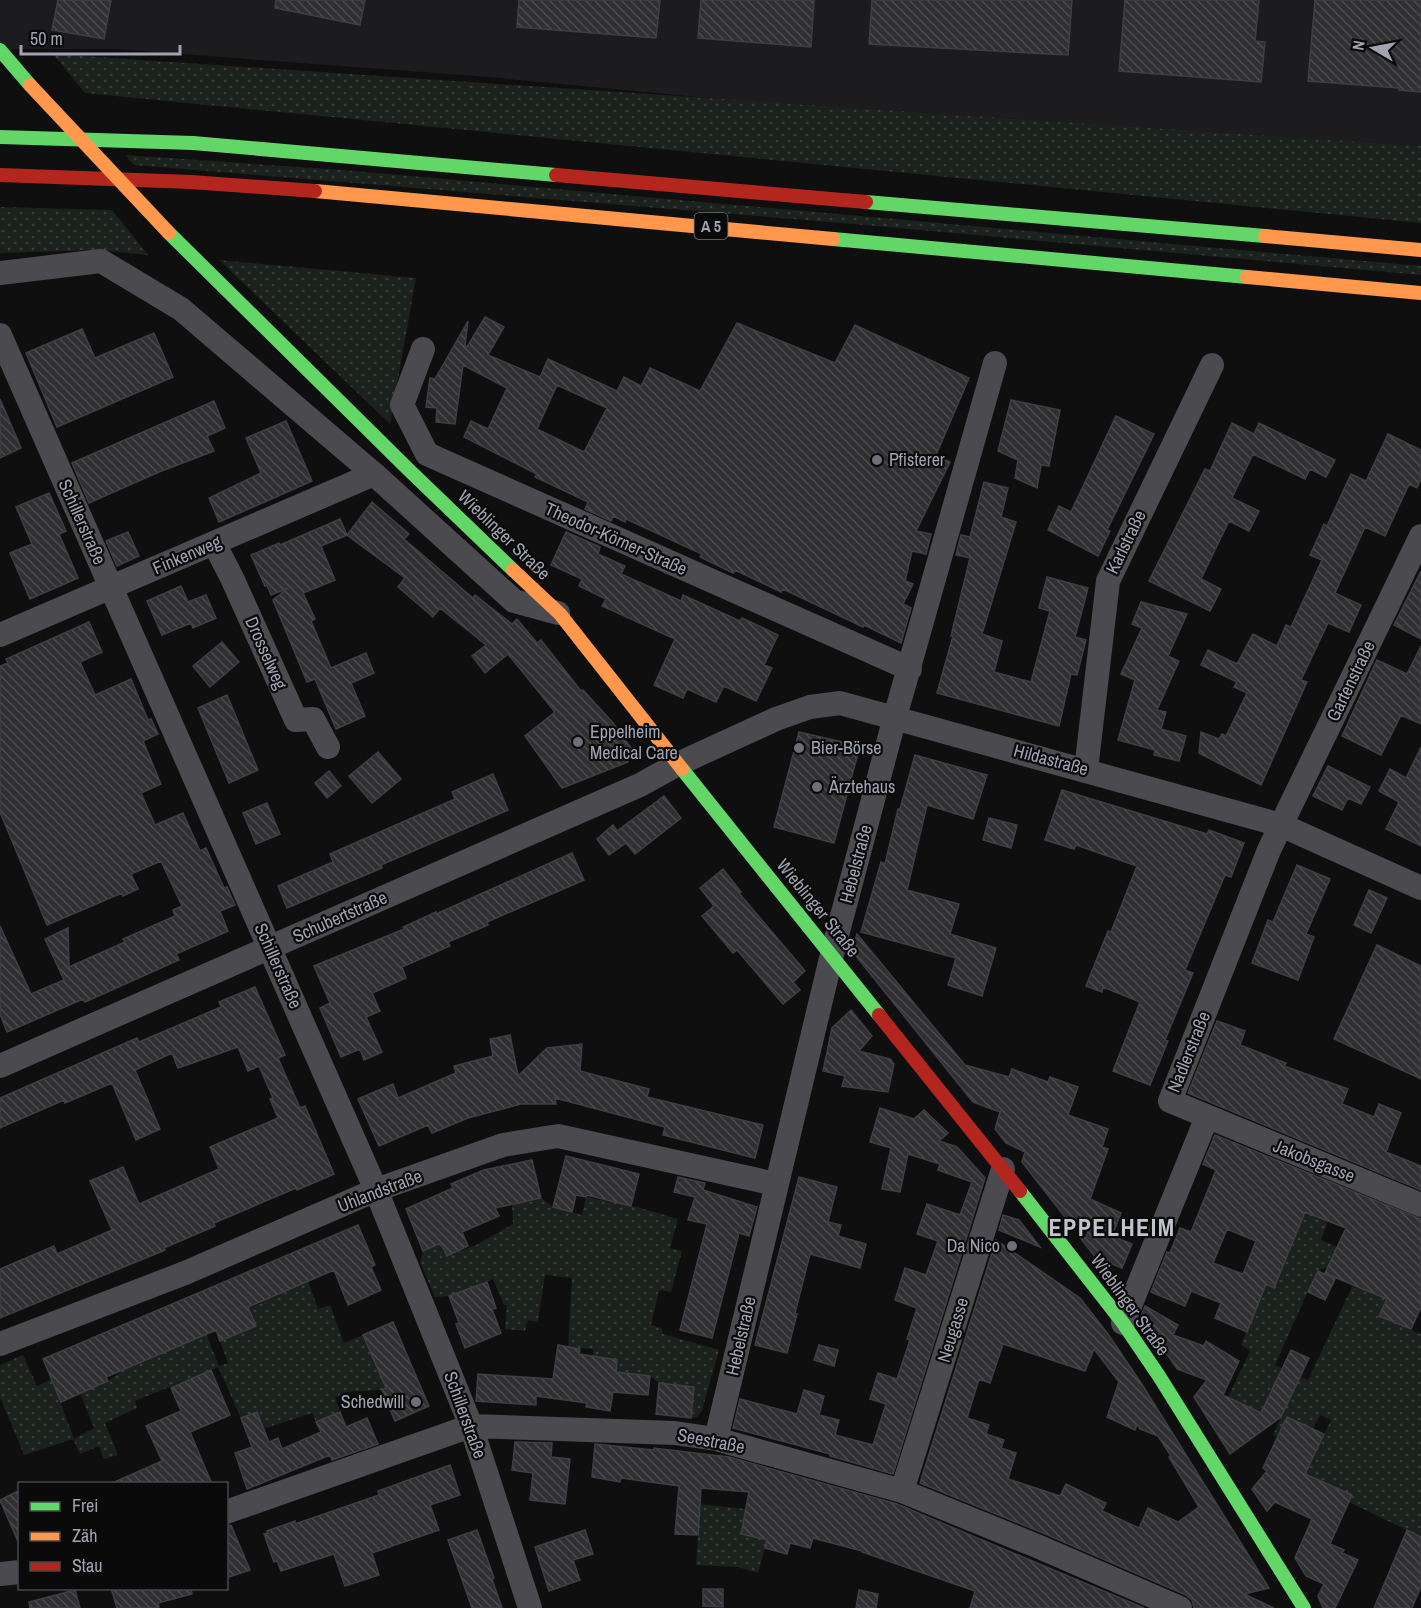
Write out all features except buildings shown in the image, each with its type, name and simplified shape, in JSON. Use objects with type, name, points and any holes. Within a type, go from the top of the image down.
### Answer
[{"type":"main road","name":"Wieblinger Straße","points":[[0,50],[169,233],[410,471],[560,614],[1003,1168],[1123,1323],[1159,1376],[1304,1608]]},
{"type":"main road","name":"A 5","points":[[0,137],[193,143],[1421,250]]},
{"type":"main road","name":"A 5","points":[[0,175],[191,182],[362,195],[1421,293]]},
{"type":"street","points":[[0,273],[101,261],[181,309],[374,474],[514,601],[560,614]]},
{"type":"street","name":"Schillerstraße","points":[[0,334],[375,1191],[471,1426],[530,1608]]},
{"type":"street","name":"Theodor-Körner-Straße","points":[[423,349],[402,405],[427,454],[910,669]]},
{"type":"street","name":"Hebelstraße","points":[[716,1439],[832,954],[895,717],[995,363]]},
{"type":"street","name":"Karlstraße","points":[[1086,770],[1108,581],[1212,365]]},
{"type":"street","name":"Finkenweg","points":[[0,635],[374,474]]},
{"type":"street","name":"Gartenstraße","points":[[1281,825],[1413,575],[1421,536]]},
{"type":"street","name":"Drosselweg","points":[[214,543],[296,720],[313,719],[328,747]]},
{"type":"street","name":"Hildastraße","points":[[678,764],[776,719],[810,707],[840,703],[1281,825],[1421,888]]},
{"type":"street","name":"Schubertstraße","points":[[1,1063],[640,785],[678,764]]},
{"type":"street","name":"Nadlerstraße","points":[[1207,1117],[1170,1101],[1269,850],[1281,825]]},
{"type":"street","points":[[1123,1323],[1207,1117]]},
{"type":"street","name":"Jakobsgasse","points":[[1207,1117],[1421,1205]]},
{"type":"street","name":"Uhlandstraße","points":[[0,1344],[184,1273],[375,1191],[503,1145],[558,1136],[776,1184]]},
{"type":"street","name":"Neugasse","points":[[902,1491],[1003,1168]]},
{"type":"street","name":"Seestraße","points":[[228,1511],[471,1426],[675,1433],[716,1439],[902,1491],[1180,1608]]},
{"type":"street","points":[[0,1574],[18,1572]]},
{"type":"shaded area","points":[[0,0],[1421,0],[1421,146],[719,99],[488,77],[115,49],[0,49]]},
{"type":"shaded area","points":[[53,54],[1421,146],[1421,223],[85,93]]},
{"type":"shaded area","points":[[125,155],[343,170],[1421,266],[1421,275],[842,223],[134,165]]},
{"type":"shaded area","points":[[0,207],[112,210],[148,255],[99,250],[0,253]]},
{"type":"shaded area","points":[[219,260],[416,278],[390,424]]},
{"type":"shaded area","points":[[586,1197],[637,1207],[678,1219],[670,1248],[682,1251],[671,1292],[659,1290],[651,1325],[662,1328],[663,1334],[719,1350],[702,1411],[697,1417],[691,1418],[694,1387],[659,1383],[650,1376],[616,1372],[617,1360],[593,1356],[593,1349],[568,1347],[572,1278],[545,1275],[538,1322],[528,1320],[525,1331],[505,1329],[507,1305],[504,1305],[493,1279],[449,1296],[435,1297],[420,1262],[423,1251],[441,1243],[447,1256],[476,1245],[513,1224],[512,1204],[541,1198],[553,1207],[582,1215]]},
{"type":"shaded area","points":[[1286,1203],[1328,1221],[1321,1240],[1337,1247],[1328,1267],[1317,1271],[1275,1365],[1308,1380],[1353,1285],[1387,1299],[1379,1316],[1421,1334],[1421,1537],[1349,1502],[1352,1495],[1305,1474],[1331,1420],[1320,1415],[1313,1429],[1293,1444],[1273,1435],[1291,1394],[1274,1386],[1261,1413],[1228,1397],[1250,1351],[1241,1345],[1266,1284],[1275,1287],[1294,1241]]},
{"type":"shaded area","points":[[308,1281],[318,1309],[330,1305],[344,1343],[363,1335],[386,1388],[347,1392],[335,1397],[340,1412],[316,1422],[312,1413],[263,1429],[257,1412],[241,1418],[218,1367],[135,1401],[137,1408],[105,1423],[118,1455],[104,1459],[99,1446],[80,1454],[73,1439],[24,1455],[0,1397],[0,1365],[23,1355],[37,1386],[52,1379],[74,1439],[94,1428],[80,1393],[108,1381],[125,1369],[192,1340],[199,1316],[219,1366],[228,1363],[220,1341],[256,1326],[249,1308]]},
{"type":"shaded area","points":[[700,1504],[745,1509],[741,1534],[767,1540],[758,1573],[738,1567],[696,1565]]},
{"type":"traffic: fast","points":[[0,50],[30,85]]},
{"type":"traffic: fast","points":[[0,137],[193,143],[556,175]]},
{"type":"traffic: fast","points":[[866,202],[1265,236]]},
{"type":"traffic: fast","points":[[169,233],[513,570]]},
{"type":"traffic: fast","points":[[833,239],[1247,277]]},
{"type":"traffic: fast","points":[[682,769],[879,1015]]},
{"type":"traffic: fast","points":[[1020,1191],[1123,1323],[1159,1376],[1304,1608]]},
{"type":"traffic: slow","points":[[30,85],[169,233]]},
{"type":"traffic: slow","points":[[315,191],[833,239]]},
{"type":"traffic: slow","points":[[1265,236],[1421,250]]},
{"type":"traffic: slow","points":[[1247,277],[1421,293]]},
{"type":"traffic: slow","points":[[513,570],[560,614],[682,769]]},
{"type":"traffic: jam","points":[[0,175],[191,182],[315,191]]},
{"type":"traffic: jam","points":[[556,175],[866,202]]},
{"type":"traffic: jam","points":[[879,1015],[1020,1191]]},
{"type":"place","name":"Pfisterer","points":[[877,460]]},
{"type":"place","name":"Eppelheim Medical Care","points":[[578,742]]},
{"type":"place","name":"Bier-Börse","points":[[799,748]]},
{"type":"place","name":"Ärztehaus","points":[[817,787]]},
{"type":"place","name":"Da Nico","points":[[1012,1246]]},
{"type":"place","name":"Schedwill","points":[[416,1402]]},
{"type":"district","name":"EPPELHEIM","points":[[1112,1228]]}]
